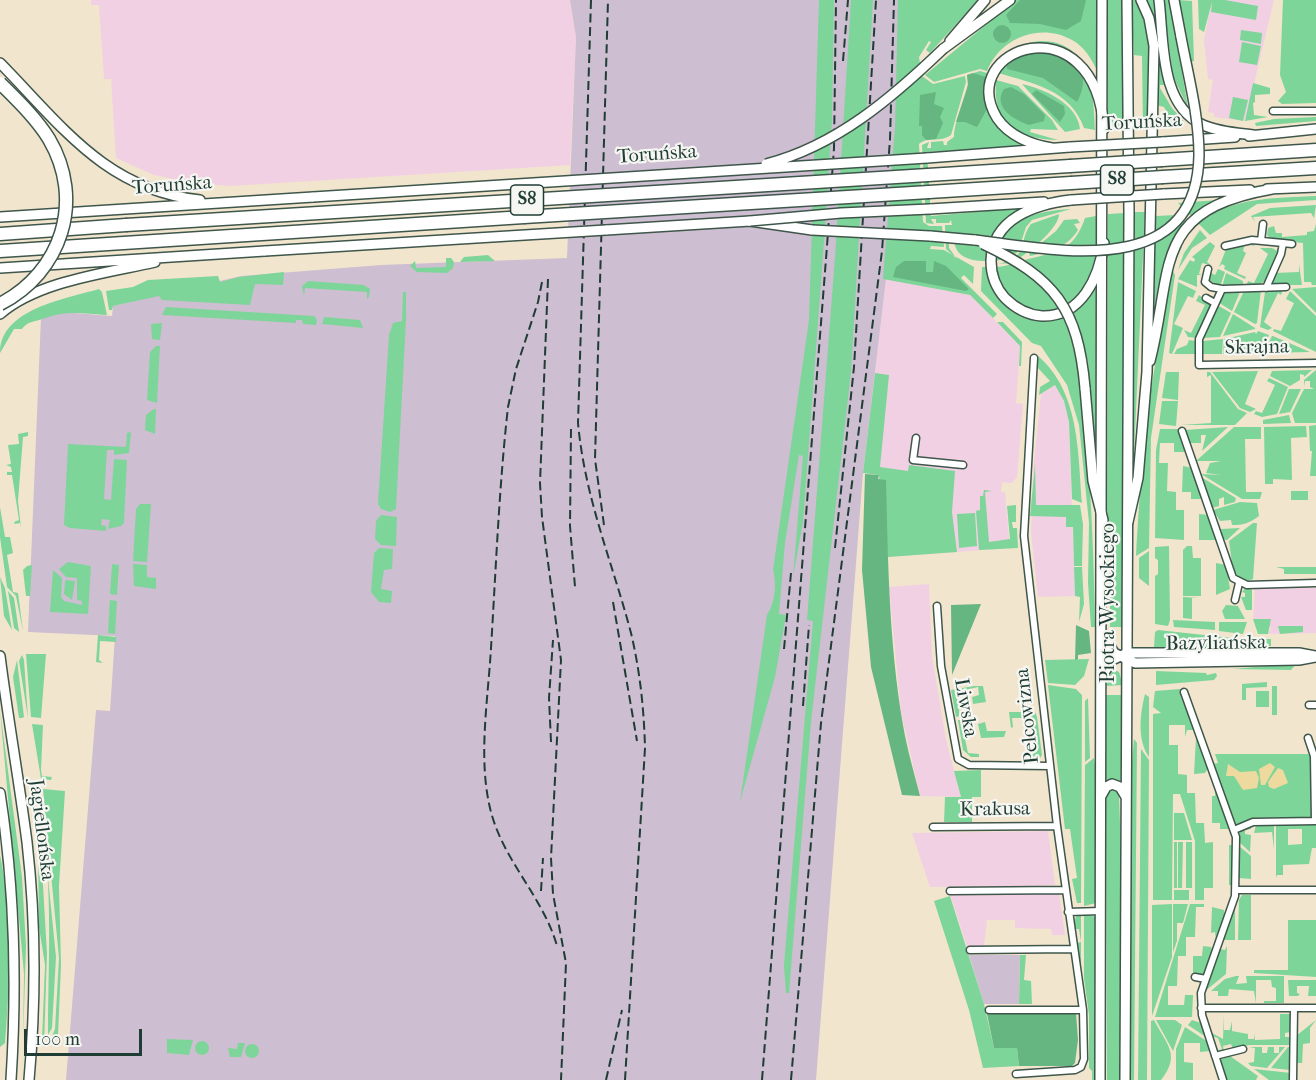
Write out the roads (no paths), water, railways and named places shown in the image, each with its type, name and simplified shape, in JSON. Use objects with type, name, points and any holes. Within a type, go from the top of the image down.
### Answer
[{"type":"highway","points":[[0,83],[48,137],[60,161],[67,198],[64,226],[49,261],[29,284],[6,304]]},
{"type":"highway","name":"Toruńska","points":[[0,234],[1316,150]]},
{"type":"highway","name":"S8","points":[[0,251],[1316,168]]},
{"type":"main road","points":[[943,50],[986,0]]},
{"type":"main road","points":[[723,171],[771,163],[822,144],[894,93],[943,50],[1010,0]]},
{"type":"main road","points":[[1102,0],[1104,129]]},
{"type":"main road","name":"Piotra Wysockiego","points":[[1125,1080],[1124,656],[1128,522],[1127,0]]},
{"type":"main road","points":[[1159,0],[1169,79],[1181,107],[1204,126],[1253,135]]},
{"type":"main road","points":[[750,221],[793,228],[975,240],[1071,250],[1110,251],[1146,242],[1175,221],[1194,189],[1199,156],[1198,133],[1174,0]]},
{"type":"main road","points":[[1128,522],[1138,478],[1147,372],[1154,46],[1143,3]]},
{"type":"main road","points":[[1034,37],[1006,51],[992,75],[992,106],[1004,126],[1021,138],[1053,147]]},
{"type":"main road","points":[[1079,51],[1095,77],[1104,129]]},
{"type":"main road","points":[[0,63],[89,152],[127,180],[171,195],[208,201],[241,201]]},
{"type":"main road","name":"Piotra Wysockiego","points":[[1100,1080],[1104,129]]},
{"type":"main road","name":"Toruńska","points":[[0,217],[927,158],[1316,129]]},
{"type":"main road","points":[[0,267],[128,264],[199,255],[750,221],[841,213],[1316,187]]},
{"type":"main road","points":[[1147,372],[1166,269],[1180,237],[1195,219],[1216,206],[1250,193],[1272,189]]},
{"type":"main road","points":[[1071,200],[1031,209],[1009,222],[994,242],[991,264],[997,288],[1014,306],[1036,315],[1054,315],[1070,309],[1086,293],[1096,275],[1104,243]]},
{"type":"main road","points":[[975,240],[1025,266],[1057,295],[1075,330],[1085,388],[1093,481],[1102,520]]},
{"type":"main road","points":[[0,314],[6,304],[55,286],[128,264]]},
{"type":"main road","points":[[1102,629],[1108,645],[1124,656],[1106,666],[1102,685]]},
{"type":"main road","name":"Bazyliańska","points":[[1124,656],[1211,662],[1299,660],[1316,656]]},
{"type":"main road","name":"Jagiellońska","points":[[0,657],[27,843],[33,914],[34,995],[29,1080]]},
{"type":"main road","points":[[1101,796],[1106,788],[1114,784],[1120,787],[1126,799]]},
{"type":"main road","name":"Jagiellońska","points":[[0,793],[8,843],[15,942],[11,1080]]},
{"type":"street","points":[[1273,111],[1316,111]]},
{"type":"street","points":[[1261,241],[1263,224]]},
{"type":"street","points":[[1228,245],[1261,241],[1292,244]]},
{"type":"street","points":[[1266,288],[1281,254],[1283,243]]},
{"type":"street","points":[[1208,269],[1205,282],[1211,287],[1222,289],[1286,287]]},
{"type":"street","points":[[1206,298],[1215,303],[1222,289]]},
{"type":"street","name":"Skrajna","points":[[1215,303],[1199,340],[1199,365],[1315,362]]},
{"type":"street","name":"Pelcowizna","points":[[1016,1074],[1080,1069],[1084,1059],[1083,1011],[1072,949],[1057,826],[1023,519],[1034,358]]},
{"type":"street","points":[[1182,430],[1231,574],[1239,583],[1316,583]]},
{"type":"street","points":[[916,438],[913,460],[963,465]]},
{"type":"street","points":[[1235,600],[1239,583]]},
{"type":"street","name":"Liwska","points":[[937,606],[941,666],[960,762],[969,765],[1050,766]]},
{"type":"street","points":[[1184,692],[1234,830],[1236,890],[1201,992],[1203,1008],[1223,1080]]},
{"type":"street","points":[[1234,830],[1253,822],[1316,821],[1314,749],[1308,738]]},
{"type":"street","name":"Krakusa","points":[[933,827],[1057,826]]},
{"type":"street","points":[[950,891],[1065,890]]},
{"type":"street","points":[[1236,890],[1316,890]]},
{"type":"street","points":[[1068,912],[1101,911]]},
{"type":"street","points":[[970,950],[1072,949]]},
{"type":"street","points":[[1195,978],[1206,979]]},
{"type":"street","points":[[1203,1008],[1316,1008]]},
{"type":"street","points":[[1293,1080],[1294,1008]]},
{"type":"street","points":[[989,1010],[1083,1011]]},
{"type":"street","points":[[1215,1056],[1243,1049]]},
{"type":"railway","points":[[591,0],[578,423],[593,504],[634,647],[641,690],[645,748],[625,1080]]},
{"type":"railway","points":[[604,525],[595,459],[608,0]]},
{"type":"railway","points":[[762,1080],[834,148],[836,0]]},
{"type":"railway","points":[[843,61],[848,0]]},
{"type":"railway","points":[[835,548],[854,367],[876,0]]},
{"type":"railway","points":[[791,1080],[821,723],[882,251],[890,139],[894,0]]},
{"type":"railway","points":[[548,279],[540,483],[542,517],[561,660],[551,858],[553,894],[566,963],[561,1080]]},
{"type":"railway","points":[[542,282],[538,302],[516,369],[508,407],[484,749],[486,789],[496,827],[551,928],[557,946]]},
{"type":"railway","points":[[571,429],[570,526],[575,587]]},
{"type":"railway","points":[[784,649],[791,573]]},
{"type":"railway","points":[[613,602],[637,741]]},
{"type":"railway","points":[[803,706],[809,625]]},
{"type":"railway","points":[[551,742],[549,698],[553,640]]},
{"type":"railway","points":[[541,891],[543,858]]},
{"type":"railway","points":[[606,1080],[622,1010]]}]
